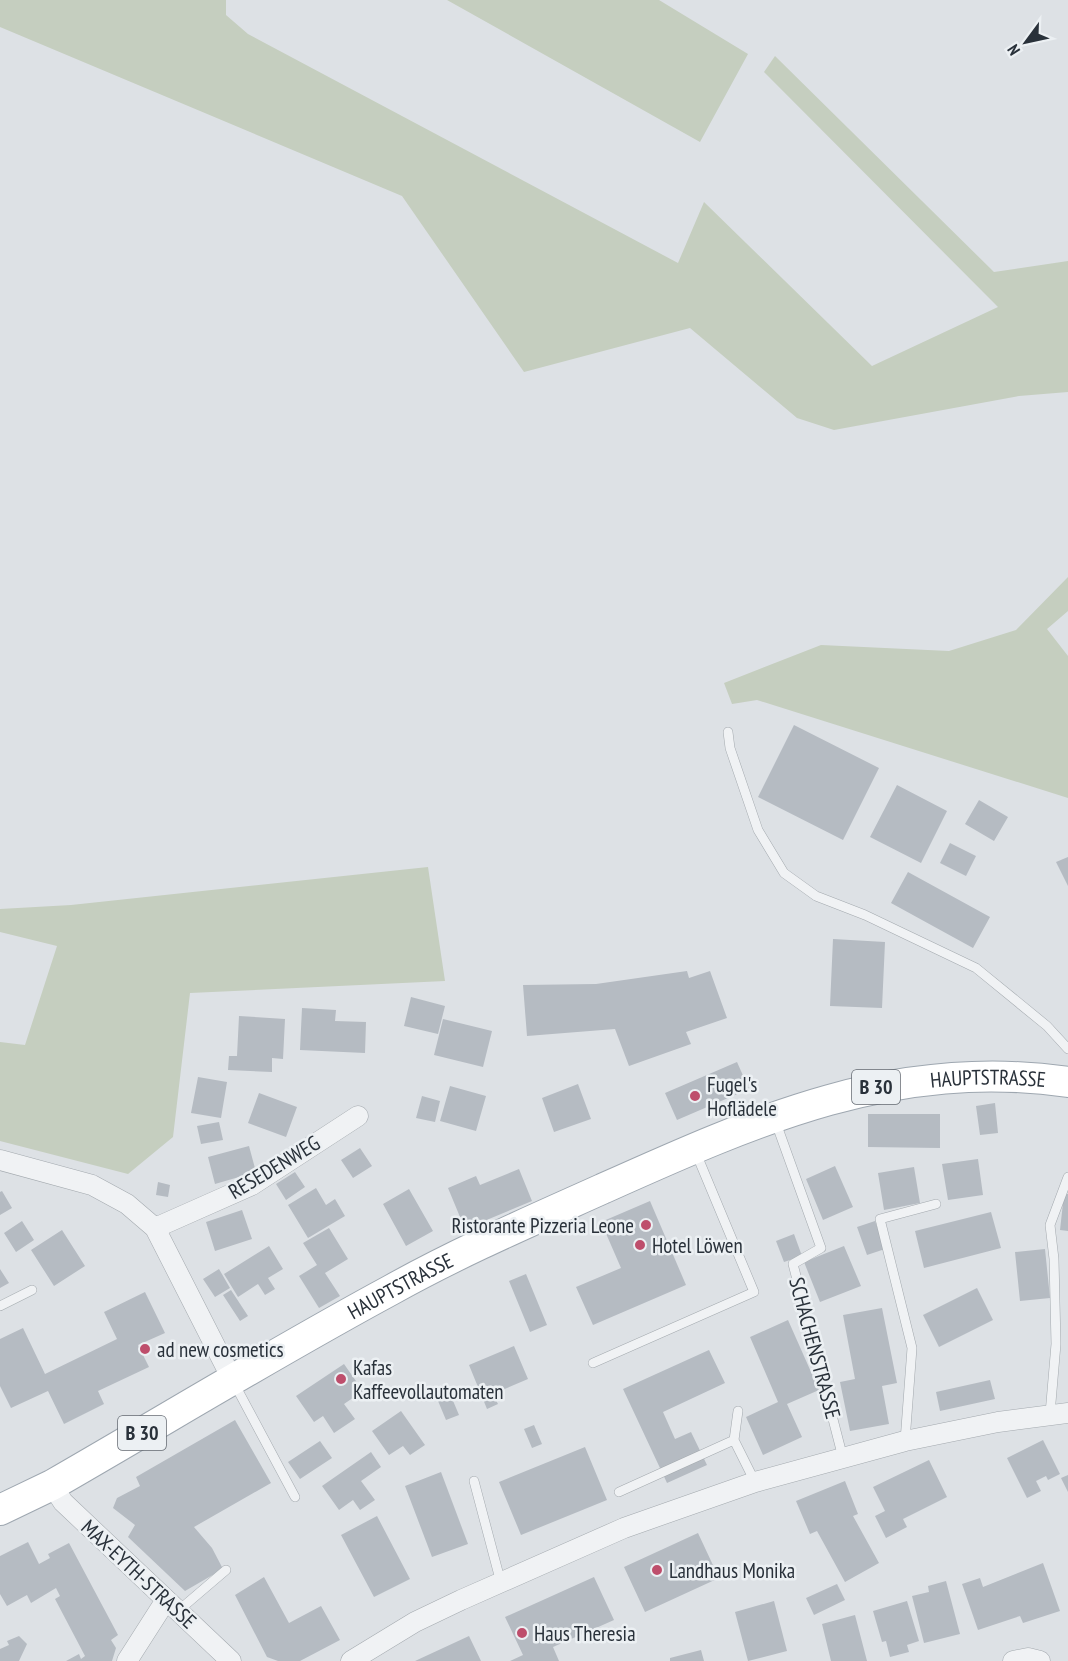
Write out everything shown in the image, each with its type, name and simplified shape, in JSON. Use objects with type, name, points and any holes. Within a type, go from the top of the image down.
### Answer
[{"type":"main road","name":"HAUPTSTRASSE","points":[[0,1510],[52,1485],[392,1289],[545,1215],[694,1148],[774,1118],[840,1097],[912,1080],[981,1074],[1068,1082]]},
{"type":"street","name":"RESEDENWEG","points":[[155,1228],[252,1185],[358,1116]]},
{"type":"street","points":[[0,1160],[92,1185],[127,1204],[155,1228],[233,1381]]},
{"type":"street","points":[[351,1661],[415,1622],[624,1528],[755,1482],[905,1442],[1059,1414]]},
{"type":"street","name":"MAX-EYTH-STRASSE","points":[[52,1485],[63,1502],[231,1661]]},
{"type":"street","points":[[127,1661],[172,1606]]},
{"type":"street","points":[[1013,1661],[1028,1658],[1040,1661]]},
{"type":"lane","points":[[728,732],[730,748],[758,831],[784,873],[816,896],[865,915],[976,968],[1047,1026],[1068,1049]]},
{"type":"lane","name":"SCHACHENSTRASSE","points":[[774,1118],[821,1248],[793,1264],[843,1458]]},
{"type":"lane","points":[[593,1363],[754,1292],[694,1148]]},
{"type":"lane","points":[[1059,1414],[1054,1259],[1050,1225],[1068,1178]]},
{"type":"lane","points":[[905,1442],[912,1348],[880,1219],[936,1204]]},
{"type":"lane","points":[[0,1306],[32,1290]]},
{"type":"lane","points":[[233,1381],[295,1497]]},
{"type":"lane","points":[[738,1410],[734,1440],[755,1482]]},
{"type":"lane","points":[[619,1492],[734,1440]]},
{"type":"lane","points":[[474,1481],[501,1583]]},
{"type":"lane","points":[[172,1606],[226,1570]]},
{"type":"green space","points":[[0,0],[226,0],[226,15],[248,34],[678,263],[704,202],[872,366],[998,307],[764,72],[775,56],[994,272],[1068,261],[1068,392],[1019,396],[834,430],[797,418],[690,328],[524,372],[402,196],[0,27]]},
{"type":"green space","points":[[447,0],[659,0],[748,54],[700,142]]},
{"type":"green space","points":[[1068,577],[1068,611],[1047,629],[1068,656],[1068,798],[757,700],[732,704],[724,683],[821,645],[949,651],[1016,630]]},
{"type":"green space","points":[[428,867],[445,981],[190,993],[173,1137],[128,1174],[0,1141],[0,1042],[25,1045],[57,946],[0,932],[0,909],[71,905]]},
{"type":"building","points":[[794,725],[879,768],[843,840],[758,797]]},
{"type":"building","points":[[897,785],[947,811],[921,863],[870,837]]},
{"type":"building","points":[[979,800],[1008,817],[994,841],[965,824]]},
{"type":"building","points":[[950,843],[976,856],[966,876],[940,863]]},
{"type":"building","points":[[1068,857],[1068,886],[1056,862]]},
{"type":"building","points":[[908,872],[990,917],[973,948],[891,903]]},
{"type":"building","points":[[833,939],[885,942],[882,1008],[830,1006]]},
{"type":"building","points":[[687,971],[689,978],[710,971],[727,1018],[686,1032],[691,1044],[629,1066],[615,1029],[527,1036],[523,985],[596,984]]},
{"type":"building","points":[[411,997],[445,1006],[438,1034],[404,1026]]},
{"type":"building","points":[[302,1008],[336,1010],[335,1021],[366,1022],[365,1053],[300,1050]]},
{"type":"building","points":[[239,1016],[285,1019],[283,1059],[272,1058],[272,1072],[228,1070],[229,1056],[237,1056]]},
{"type":"building","points":[[443,1019],[492,1031],[483,1067],[434,1055]]},
{"type":"building","points":[[737,1062],[749,1089],[677,1120],[665,1093]]},
{"type":"building","points":[[198,1077],[227,1082],[221,1118],[191,1113]]},
{"type":"building","points":[[578,1084],[591,1119],[554,1132],[542,1098]]},
{"type":"building","points":[[450,1086],[486,1096],[476,1131],[440,1121]]},
{"type":"building","points":[[259,1093],[297,1107],[286,1137],[248,1123]]},
{"type":"building","points":[[422,1096],[440,1101],[435,1122],[416,1118]]},
{"type":"building","points":[[995,1103],[998,1133],[980,1135],[976,1106]]},
{"type":"building","points":[[868,1114],[940,1114],[940,1148],[868,1147]]},
{"type":"building","points":[[219,1122],[223,1140],[201,1144],[197,1126]]},
{"type":"building","points":[[249,1146],[256,1172],[215,1184],[208,1157]]},
{"type":"building","points":[[360,1148],[372,1166],[353,1178],[341,1160]]},
{"type":"building","points":[[978,1159],[983,1195],[948,1200],[942,1164]]},
{"type":"building","points":[[835,1166],[853,1207],[823,1220],[806,1179]]},
{"type":"building","points":[[914,1167],[920,1203],[884,1210],[878,1173]]},
{"type":"building","points":[[519,1169],[532,1201],[465,1229],[448,1188],[476,1176],[480,1185]]},
{"type":"building","points":[[295,1172],[305,1187],[286,1200],[276,1184]]},
{"type":"building","points":[[158,1182],[170,1185],[168,1197],[156,1195]]},
{"type":"building","points":[[316,1188],[326,1205],[335,1199],[345,1216],[308,1238],[288,1205]]},
{"type":"building","points":[[409,1189],[433,1231],[406,1246],[383,1204]]},
{"type":"building","points":[[2,1191],[12,1208],[0,1215],[0,1192]]},
{"type":"building","points":[[1064,1194],[1068,1194],[1068,1231],[1060,1230]]},
{"type":"building","name":"Hotel Löwen","points":[[650,1201],[686,1285],[593,1325],[576,1287],[621,1268],[601,1222]]},
{"type":"building","points":[[242,1210],[252,1239],[215,1251],[206,1222]]},
{"type":"building","points":[[991,1212],[1001,1248],[924,1268],[915,1231]]},
{"type":"building","points":[[22,1221],[34,1240],[16,1252],[4,1233]]},
{"type":"building","points":[[875,1221],[885,1249],[867,1255],[857,1227]]},
{"type":"building","points":[[329,1228],[348,1259],[325,1273],[340,1296],[319,1308],[299,1276],[317,1265],[303,1243]]},
{"type":"building","points":[[62,1230],[85,1266],[54,1286],[31,1250]]},
{"type":"building","points":[[794,1234],[802,1256],[784,1262],[776,1241]]},
{"type":"building","points":[[269,1246],[283,1269],[268,1278],[275,1289],[265,1295],[258,1284],[238,1297],[224,1274]]},
{"type":"building","points":[[844,1246],[861,1286],[820,1302],[804,1262]]},
{"type":"building","points":[[1045,1249],[1050,1298],[1020,1301],[1015,1252]]},
{"type":"building","points":[[0,1269],[9,1283],[0,1288]]},
{"type":"building","points":[[219,1269],[230,1288],[215,1297],[203,1279]]},
{"type":"building","points":[[526,1274],[547,1325],[530,1332],[509,1281]]},
{"type":"building","points":[[977,1288],[993,1320],[939,1347],[923,1315]]},
{"type":"building","points":[[231,1290],[248,1316],[240,1321],[223,1295]]},
{"type":"building","points":[[145,1292],[165,1333],[138,1345],[149,1367],[98,1391],[104,1404],[64,1424],[48,1391],[11,1408],[0,1386],[0,1339],[23,1328],[45,1374],[117,1339],[104,1312]]},
{"type":"building","points":[[882,1308],[897,1383],[882,1386],[889,1424],[850,1431],[840,1382],[855,1379],[843,1315]]},
{"type":"building","points":[[788,1320],[819,1390],[787,1404],[802,1437],[763,1455],[746,1417],[778,1402],[750,1337]]},
{"type":"building","points":[[514,1346],[528,1379],[493,1394],[498,1404],[487,1409],[469,1365]]},
{"type":"building","points":[[709,1350],[725,1383],[663,1412],[675,1439],[691,1432],[707,1465],[667,1483],[623,1389]]},
{"type":"building","points":[[344,1364],[363,1391],[344,1404],[355,1419],[334,1433],[323,1416],[314,1422],[296,1396]]},
{"type":"building","points":[[990,1380],[995,1399],[940,1411],[936,1392]]},
{"type":"building","points":[[446,1384],[459,1415],[446,1420],[433,1389]]},
{"type":"building","points":[[401,1411],[425,1445],[410,1455],[403,1446],[389,1455],[372,1431]]},
{"type":"building","points":[[235,1420],[271,1483],[194,1527],[212,1548],[223,1569],[185,1591],[128,1537],[135,1525],[113,1508],[117,1498],[140,1486],[136,1477]]},
{"type":"building","points":[[534,1425],[542,1444],[532,1448],[524,1429]]},
{"type":"building","points":[[1043,1440],[1060,1474],[1048,1480],[1046,1476],[1036,1481],[1041,1491],[1027,1498],[1007,1458]]},
{"type":"building","points":[[320,1441],[332,1458],[300,1479],[288,1462]]},
{"type":"building","points":[[585,1447],[607,1500],[521,1535],[499,1482]]},
{"type":"building","points":[[371,1452],[381,1467],[361,1481],[375,1500],[360,1510],[353,1500],[339,1510],[322,1486]]},
{"type":"building","points":[[929,1460],[947,1497],[903,1519],[907,1527],[886,1538],[875,1516],[885,1511],[873,1487]]},
{"type":"building","points":[[441,1472],[468,1544],[432,1557],[405,1486]]},
{"type":"building","points":[[1068,1475],[1068,1492],[1061,1478]]},
{"type":"building","points":[[845,1481],[858,1514],[853,1516],[879,1563],[845,1582],[817,1531],[810,1534],[796,1501]]},
{"type":"building","points":[[377,1516],[410,1579],[374,1597],[341,1535]]},
{"type":"building","points":[[698,1533],[719,1578],[645,1612],[624,1567]]},
{"type":"building","points":[[28,1542],[39,1564],[50,1558],[48,1554],[69,1543],[118,1635],[111,1640],[116,1648],[112,1661],[66,1661],[79,1654],[81,1659],[85,1656],[55,1599],[60,1596],[56,1588],[31,1603],[27,1595],[7,1606],[0,1594],[0,1556]]},
{"type":"building","points":[[1043,1563],[1060,1611],[1023,1623],[1020,1616],[978,1630],[962,1584],[980,1578],[983,1587]]},
{"type":"building","points":[[264,1577],[289,1623],[321,1606],[340,1640],[300,1661],[278,1661],[267,1657],[235,1595]]},
{"type":"building","points":[[594,1577],[614,1620],[553,1647],[559,1661],[510,1661],[523,1655],[505,1617]]},
{"type":"building","points":[[946,1581],[960,1634],[924,1643],[912,1596],[929,1592],[928,1586]]},
{"type":"building","points":[[837,1584],[845,1600],[814,1615],[806,1598]]},
{"type":"building","points":[[774,1601],[787,1651],[748,1661],[735,1612]]},
{"type":"building","points":[[907,1601],[919,1641],[907,1645],[909,1652],[890,1657],[886,1641],[882,1642],[873,1611]]},
{"type":"building","points":[[855,1615],[867,1661],[831,1661],[822,1624]]},
{"type":"building","points":[[19,1636],[27,1644],[19,1661],[0,1661],[0,1649],[9,1645],[7,1641]]},
{"type":"building","points":[[469,1636],[481,1661],[415,1661]]},
{"type":"building","points":[[701,1650],[704,1661],[670,1661],[670,1658]]},
{"type":"place","name":"Fugel's Hoflädele","points":[[695,1096]]},
{"type":"place","name":"Ristorante Pizzeria Leone","points":[[646,1225]]},
{"type":"place","name":"Hotel Löwen","points":[[640,1245]]},
{"type":"place","name":"ad new cosmetics","points":[[145,1349]]},
{"type":"place","name":"Kafas Kaffeevollautomaten","points":[[341,1379]]},
{"type":"place","name":"Landhaus Monika","points":[[657,1570]]},
{"type":"place","name":"Haus Theresia","points":[[522,1633]]}]
